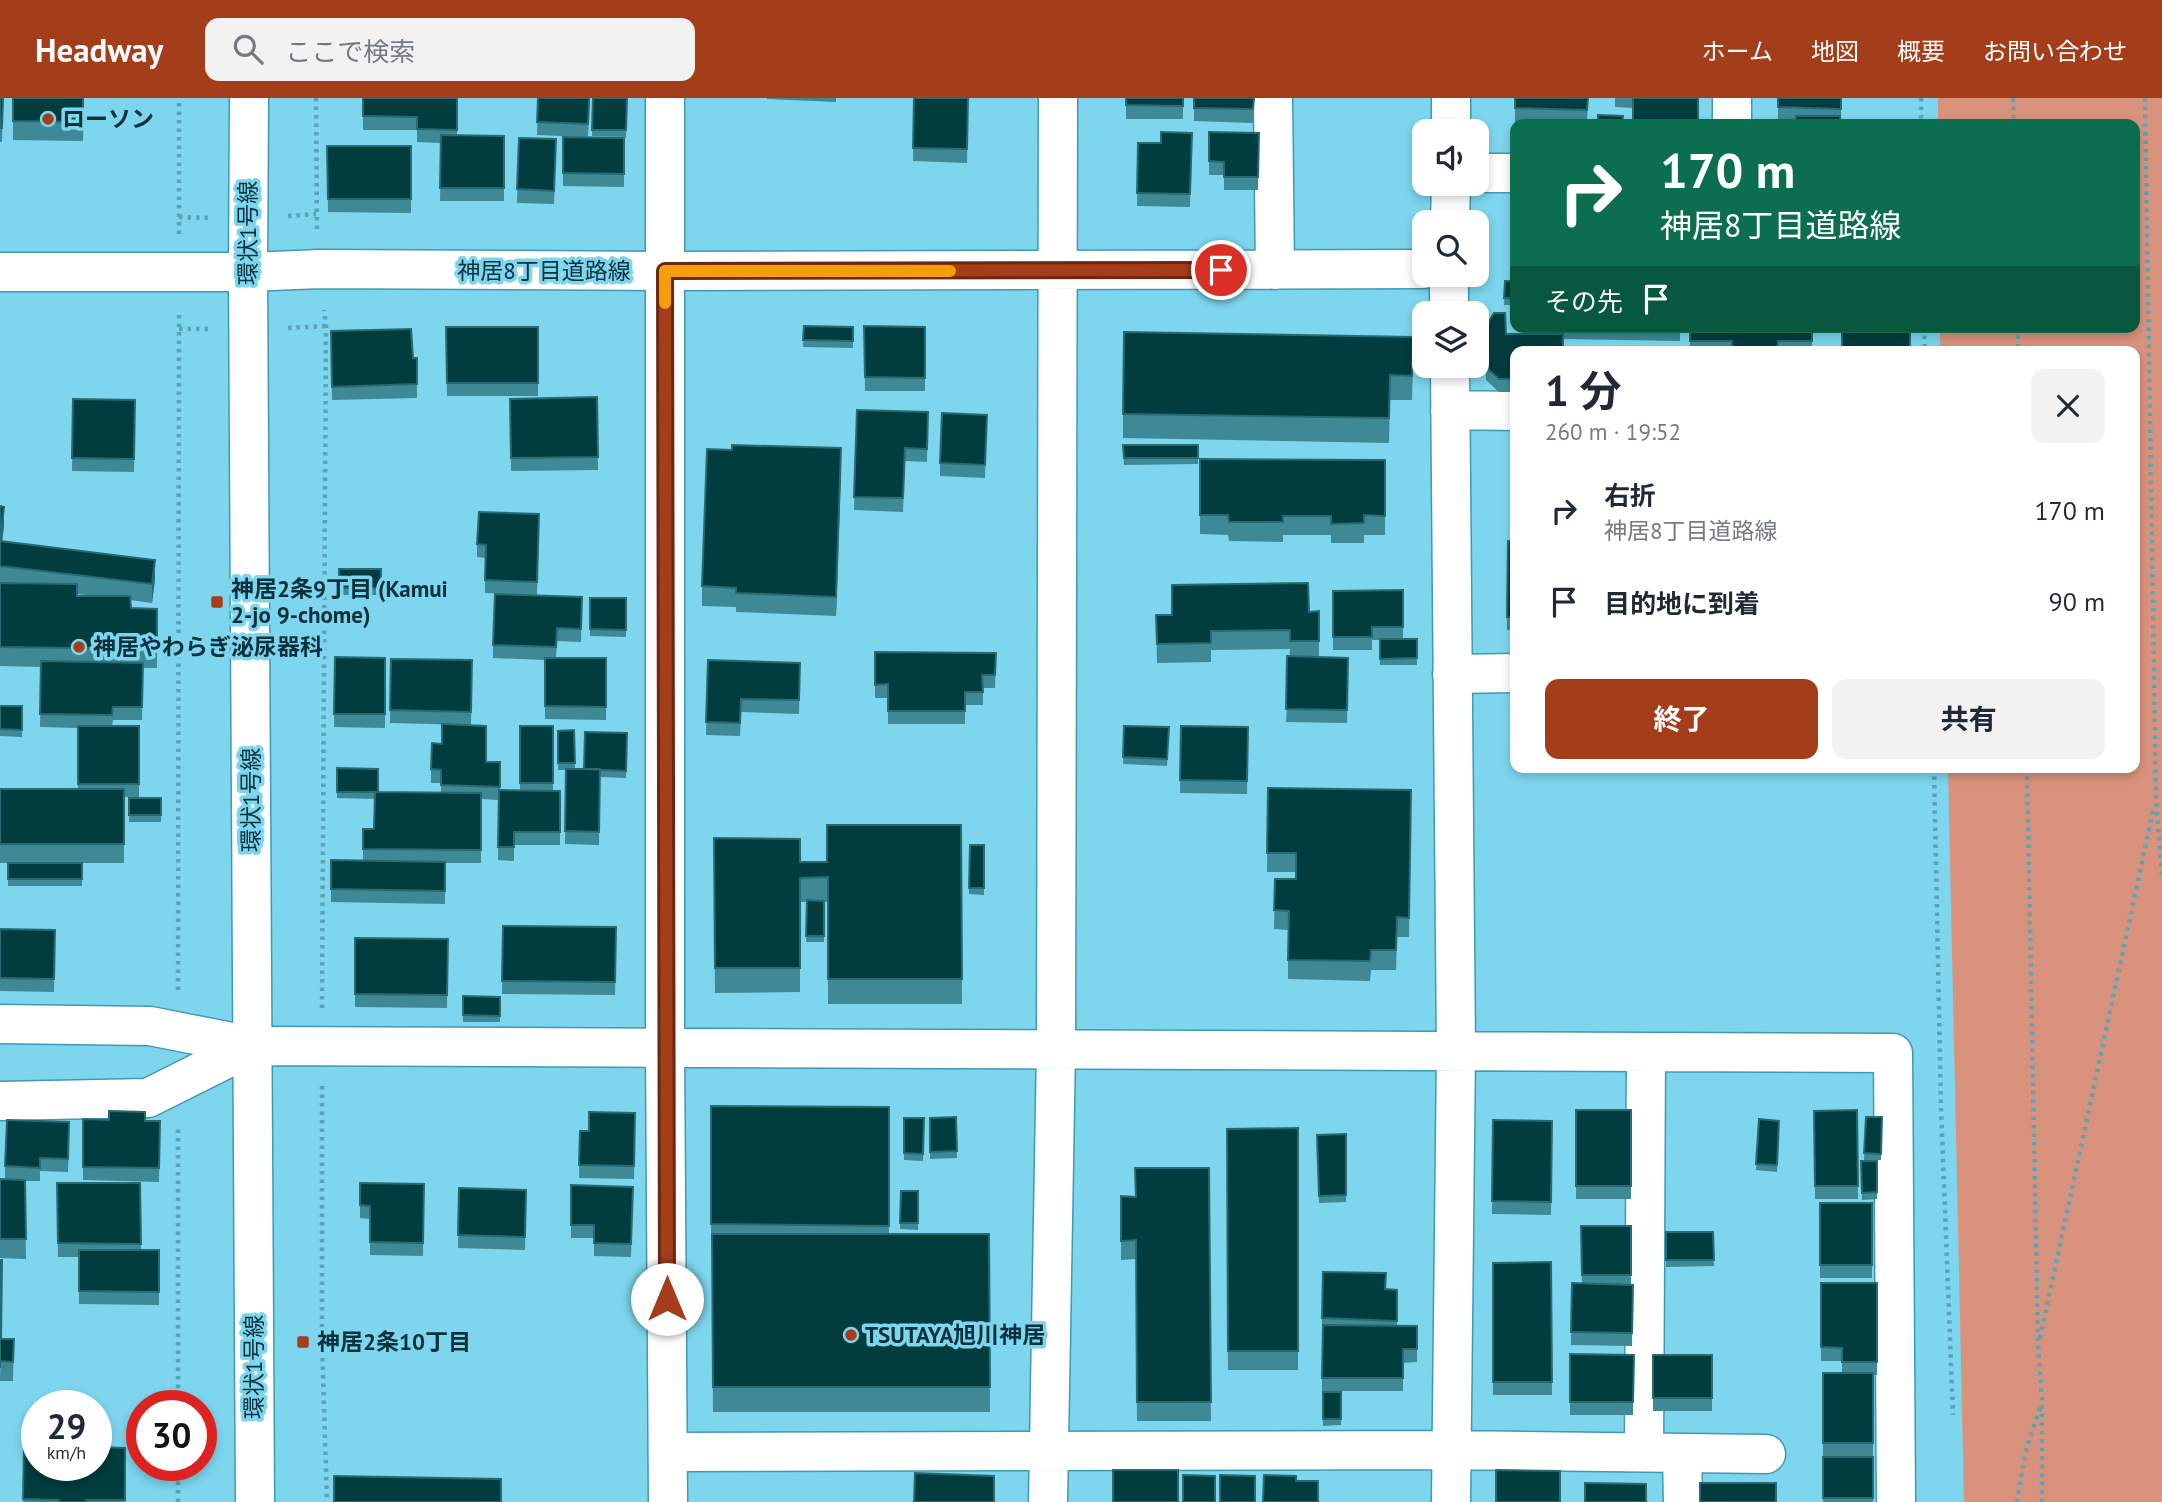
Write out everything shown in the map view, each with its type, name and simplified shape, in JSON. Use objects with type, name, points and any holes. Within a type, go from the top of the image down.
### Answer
[{"type":"street","name":"環状1号線","points":[[249,98],[255,1502]]},
{"type":"street","points":[[665,98],[668,1502]]},
{"type":"street","points":[[1048,1502],[1056,1049],[1058,98]]},
{"type":"street","points":[[1273,98],[1275,270]]},
{"type":"street","points":[[1451,98],[1451,119]]},
{"type":"street","points":[[1732,98],[1732,119]]},
{"type":"street","points":[[1489,173],[1510,173]]},
{"type":"street","name":"神居8丁目道路線","points":[[0,272],[248,272],[320,269],[1412,269]]},
{"type":"street","points":[[1450,378],[1456,1051],[1451,1502]]},
{"type":"street","points":[[1450,410],[1510,411]]},
{"type":"street","points":[[1452,674],[1510,673]]},
{"type":"street","points":[[0,1024],[150,1026],[252,1046],[1893,1053],[1896,1502]]},
{"type":"street","points":[[0,1101],[148,1098],[252,1046]]},
{"type":"street","points":[[1644,1452],[1646,1052]]},
{"type":"street","points":[[668,1452],[1451,1450],[1766,1454]]},
{"type":"street","points":[[1682,1453],[1683,1502]]},
{"type":"path","points":[[178,1031],[179,98]]},
{"type":"path","points":[[316,98],[316,215],[326,326],[322,1342],[327,1502]]},
{"type":"path","points":[[1921,98],[1921,119]]},
{"type":"path","points":[[2013,98],[2014,119]]},
{"type":"path","points":[[2145,98],[2156,799],[2162,876]]},
{"type":"path","points":[[1934,773],[1941,1108],[1953,1415]]},
{"type":"path","points":[[2027,773],[2038,1346],[2042,1399],[2042,1502]]},
{"type":"path","points":[[2038,1346],[2156,799]]},
{"type":"path","points":[[178,1084],[178,1390]]},
{"type":"path","points":[[2017,1502],[2025,1453],[2042,1399]]},
{"type":"path","points":[[178,1481],[178,1502]]},
{"type":"shaded area","points":[[1938,98],[2162,98],[2162,1502],[1964,1502],[1948,773],[2140,773],[2140,346],[1940,346],[1940,333],[2140,333],[2140,119],[1938,119]]},
{"type":"building","points":[[0,98],[3,98],[2,128],[0,128]]},
{"type":"building","points":[[13,98],[83,98],[83,122],[13,121]]},
{"type":"building","points":[[363,98],[457,98],[457,130],[417,129],[417,117],[363,116]]},
{"type":"building","points":[[538,98],[589,98],[588,124],[537,122]]},
{"type":"building","points":[[593,98],[627,98],[626,130],[592,130]]},
{"type":"building","points":[[914,98],[968,98],[967,149],[913,148]]},
{"type":"building","points":[[1126,98],[1183,98],[1183,106],[1126,105]]},
{"type":"building","points":[[1194,98],[1254,98],[1253,109],[1194,108]]},
{"type":"building","points":[[1515,98],[1588,98],[1587,110],[1515,108]]},
{"type":"building","points":[[1633,98],[1698,98],[1698,119],[1633,119]]},
{"type":"building","points":[[1778,98],[1841,98],[1841,109],[1778,107]]},
{"type":"building","points":[[1598,115],[1623,116],[1623,119],[1598,119]]},
{"type":"building","points":[[1796,116],[1840,116],[1840,119],[1796,119]]},
{"type":"building","points":[[1161,132],[1192,133],[1190,194],[1137,193],[1138,143],[1161,143]]},
{"type":"building","points":[[1209,132],[1259,133],[1258,177],[1224,177],[1224,162],[1209,161]]},
{"type":"building","points":[[441,135],[504,136],[504,188],[440,188]]},
{"type":"building","points":[[563,137],[624,138],[624,174],[563,173]]},
{"type":"building","points":[[519,138],[556,139],[554,191],[517,189]]},
{"type":"building","points":[[327,146],[411,146],[411,199],[328,199]]},
{"type":"building","points":[[1505,281],[1510,281],[1510,298],[1504,298]]},
{"type":"building","points":[[1494,313],[1505,313],[1506,334],[1563,334],[1563,346],[1510,346],[1510,379],[1499,379],[1489,370],[1489,321]]},
{"type":"building","points":[[804,326],[853,327],[853,341],[803,340]]},
{"type":"building","points":[[864,326],[925,327],[925,378],[865,377]]},
{"type":"building","points":[[446,327],[538,327],[538,383],[447,383]]},
{"type":"building","points":[[411,329],[413,358],[417,358],[417,384],[332,387],[331,331]]},
{"type":"building","points":[[1124,332],[1412,337],[1412,376],[1390,375],[1389,418],[1123,414]]},
{"type":"building","points":[[1690,333],[1812,333],[1812,341],[1778,341],[1778,346],[1732,346],[1732,341],[1690,341]]},
{"type":"building","points":[[1842,333],[1910,333],[1910,346],[1842,346]]},
{"type":"building","points":[[597,397],[598,457],[511,458],[510,399]]},
{"type":"building","points":[[73,399],[135,400],[134,459],[72,458]]},
{"type":"building","points":[[857,410],[928,412],[927,449],[905,448],[903,498],[854,497]]},
{"type":"building","points":[[942,413],[987,415],[985,465],[940,463]]},
{"type":"building","points":[[732,445],[841,448],[836,597],[736,593],[736,588],[702,586],[707,449],[732,450]]},
{"type":"building","points":[[1123,445],[1198,445],[1198,458],[1124,458]]},
{"type":"building","points":[[1200,459],[1385,460],[1385,516],[1364,515],[1364,523],[1331,524],[1331,516],[1283,516],[1283,522],[1229,522],[1228,515],[1200,515]]},
{"type":"building","points":[[0,506],[4,507],[0,540]]},
{"type":"building","points":[[479,512],[539,514],[537,582],[485,580],[486,545],[477,544]]},
{"type":"building","points":[[0,541],[155,560],[152,584],[0,566]]},
{"type":"building","points":[[1508,541],[1510,541],[1510,617],[1507,617]]},
{"type":"building","points":[[339,569],[381,569],[381,588],[339,588]]},
{"type":"building","name":"神居やわらぎ泌尿器科","points":[[0,583],[77,584],[77,596],[130,596],[131,608],[157,609],[157,649],[0,647]]},
{"type":"building","points":[[1308,583],[1309,612],[1319,611],[1319,641],[1290,641],[1290,630],[1211,631],[1211,643],[1157,644],[1156,615],[1172,615],[1172,585]]},
{"type":"building","points":[[1403,590],[1403,627],[1372,627],[1372,637],[1333,637],[1333,591]]},
{"type":"building","points":[[495,594],[582,597],[581,629],[557,628],[556,647],[493,645]]},
{"type":"building","points":[[590,598],[626,598],[626,630],[590,629]]},
{"type":"building","points":[[1380,639],[1417,639],[1417,658],[1380,659]]},
{"type":"building","points":[[875,652],[996,653],[995,675],[982,675],[983,692],[965,692],[965,711],[888,711],[888,684],[875,685]]},
{"type":"building","points":[[1287,656],[1348,658],[1347,710],[1286,709]]},
{"type":"building","points":[[335,657],[385,658],[385,714],[334,714]]},
{"type":"building","points":[[545,658],[606,658],[606,707],[545,706]]},
{"type":"building","points":[[391,659],[472,660],[471,712],[390,710]]},
{"type":"building","points":[[708,660],[800,663],[799,700],[741,699],[740,723],[706,722]]},
{"type":"building","points":[[41,661],[143,663],[142,707],[113,707],[112,715],[40,714]]},
{"type":"building","points":[[0,706],[22,706],[22,730],[0,729]]},
{"type":"building","points":[[442,724],[486,726],[486,762],[500,762],[500,787],[441,785],[441,770],[431,769],[432,743],[442,744]]},
{"type":"building","points":[[78,726],[139,726],[139,784],[78,784]]},
{"type":"building","points":[[520,726],[553,726],[553,783],[520,783]]},
{"type":"building","points":[[1124,726],[1169,727],[1167,759],[1123,757]]},
{"type":"building","points":[[1181,726],[1248,727],[1247,781],[1180,780]]},
{"type":"building","points":[[574,730],[575,763],[558,763],[558,731]]},
{"type":"building","points":[[585,732],[627,733],[626,771],[584,769]]},
{"type":"building","points":[[337,768],[378,769],[378,792],[337,792]]},
{"type":"building","points":[[566,769],[600,769],[599,832],[565,831]]},
{"type":"building","points":[[1268,788],[1411,790],[1409,918],[1397,917],[1396,950],[1371,950],[1370,961],[1288,960],[1289,911],[1274,910],[1275,879],[1296,879],[1296,853],[1267,853]]},
{"type":"building","points":[[0,789],[124,789],[124,844],[0,844]]},
{"type":"building","points":[[499,790],[560,791],[560,832],[514,832],[514,847],[498,847]]},
{"type":"building","points":[[375,792],[481,793],[481,850],[363,849],[363,829],[374,829]]},
{"type":"building","points":[[129,798],[161,798],[161,815],[129,815]]},
{"type":"building","points":[[827,825],[961,825],[962,979],[828,979],[828,877],[800,878],[800,968],[715,968],[714,838],[800,839],[800,862],[827,862]]},
{"type":"building","points":[[970,845],[984,845],[984,888],[969,888]]},
{"type":"building","points":[[331,860],[445,862],[445,891],[331,889]]},
{"type":"building","points":[[8,863],[82,863],[82,879],[8,879]]},
{"type":"building","points":[[807,900],[824,901],[824,936],[806,936]]},
{"type":"building","points":[[503,926],[616,927],[615,982],[502,981]]},
{"type":"building","points":[[0,929],[55,930],[54,979],[0,978]]},
{"type":"building","points":[[355,938],[448,939],[447,995],[355,994]]},
{"type":"building","points":[[463,996],[500,997],[500,1016],[463,1015]]},
{"type":"building","points":[[711,1106],[889,1107],[889,1226],[711,1224]]},
{"type":"building","points":[[1576,1110],[1631,1110],[1631,1186],[1576,1186]]},
{"type":"building","points":[[1857,1110],[1858,1186],[1815,1186],[1814,1111]]},
{"type":"building","points":[[109,1111],[145,1112],[145,1121],[160,1121],[159,1168],[83,1167],[83,1119],[109,1120]]},
{"type":"building","points":[[589,1112],[635,1113],[634,1166],[579,1165],[580,1131],[589,1131]]},
{"type":"building","points":[[956,1117],[957,1151],[930,1152],[930,1118]]},
{"type":"building","points":[[1866,1117],[1882,1117],[1881,1154],[1864,1153]]},
{"type":"building","points":[[904,1118],[924,1118],[923,1154],[904,1153]]},
{"type":"building","points":[[1759,1119],[1779,1121],[1777,1165],[1756,1164]]},
{"type":"building","points":[[7,1120],[69,1122],[68,1159],[40,1158],[40,1168],[5,1166]]},
{"type":"building","points":[[1493,1120],[1552,1121],[1551,1202],[1492,1201]]},
{"type":"building","points":[[1298,1128],[1298,1351],[1228,1351],[1227,1129]]},
{"type":"building","points":[[1346,1134],[1346,1195],[1319,1196],[1317,1135]]},
{"type":"building","points":[[1861,1161],[1877,1161],[1877,1192],[1862,1193]]},
{"type":"building","points":[[1135,1168],[1209,1168],[1211,1402],[1137,1402],[1136,1240],[1121,1241],[1121,1196],[1136,1197]]},
{"type":"building","points":[[0,1179],[25,1180],[26,1239],[0,1239]]},
{"type":"building","points":[[57,1183],[140,1183],[141,1244],[58,1243]]},
{"type":"building","points":[[360,1183],[424,1184],[423,1243],[370,1242],[370,1206],[360,1205]]},
{"type":"building","points":[[571,1185],[633,1187],[631,1244],[594,1243],[594,1225],[571,1225]]},
{"type":"building","points":[[459,1188],[526,1190],[525,1237],[458,1235]]},
{"type":"building","points":[[901,1191],[918,1191],[918,1223],[900,1223]]},
{"type":"building","points":[[1820,1203],[1872,1203],[1872,1265],[1820,1265]]},
{"type":"building","points":[[1581,1226],[1631,1226],[1631,1275],[1582,1275]]},
{"type":"building","points":[[1666,1232],[1713,1232],[1714,1260],[1666,1260]]},
{"type":"building","name":"TSUTAYA旭川神居","points":[[712,1234],[989,1234],[990,1387],[713,1387]]},
{"type":"building","points":[[79,1250],[159,1250],[159,1292],[79,1291]]},
{"type":"building","points":[[0,1260],[1,1339],[14,1339],[13,1362],[0,1361]]},
{"type":"building","points":[[1551,1262],[1552,1382],[1493,1382],[1493,1263]]},
{"type":"building","points":[[1323,1272],[1386,1273],[1385,1289],[1397,1290],[1397,1321],[1322,1318]]},
{"type":"building","points":[[1572,1283],[1633,1285],[1632,1333],[1571,1332]]},
{"type":"building","points":[[1821,1283],[1877,1283],[1877,1362],[1842,1362],[1842,1348],[1821,1347]]},
{"type":"building","points":[[1323,1325],[1417,1326],[1417,1349],[1403,1349],[1403,1378],[1322,1378]]},
{"type":"building","points":[[1570,1354],[1634,1355],[1633,1402],[1570,1402]]},
{"type":"building","points":[[1653,1355],[1712,1355],[1712,1398],[1653,1398]]},
{"type":"building","points":[[1823,1373],[1873,1373],[1873,1443],[1823,1443]]},
{"type":"building","points":[[1323,1392],[1341,1392],[1341,1419],[1323,1419]]},
{"type":"building","points":[[112,1448],[125,1448],[125,1500],[59,1502],[23,1499],[23,1481],[112,1481]]},
{"type":"building","points":[[1823,1457],[1873,1457],[1873,1498],[1823,1498]]},
{"type":"building","points":[[1113,1470],[1178,1470],[1178,1502],[1113,1502]]},
{"type":"building","points":[[1496,1470],[1560,1471],[1560,1502],[1496,1502]]},
{"type":"building","points":[[915,1473],[994,1476],[994,1502],[914,1502]]},
{"type":"building","points":[[1183,1475],[1215,1476],[1215,1502],[1183,1502]]},
{"type":"building","points":[[1220,1475],[1255,1476],[1255,1502],[1220,1502]]},
{"type":"building","points":[[1264,1475],[1296,1476],[1296,1481],[1318,1481],[1318,1502],[1263,1502]]},
{"type":"building","points":[[334,1476],[501,1479],[501,1502],[334,1502]]},
{"type":"building","points":[[1585,1483],[1646,1484],[1646,1502],[1585,1502]]},
{"type":"building","points":[[1700,1483],[1776,1483],[1776,1502],[1700,1502]]},
{"type":"slow traffic","points":[[665,303],[665,271],[950,271]]},
{"type":"place","name":"ローソン","points":[[48,119]]},
{"type":"place","name":"神居2条9丁目 (Kamui 2-jo 9-chome)","points":[[217,602]]},
{"type":"place","name":"神居やわらぎ泌尿器科","points":[[79,647]]},
{"type":"place","name":"TSUTAYA旭川神居","points":[[851,1335]]},
{"type":"place","name":"神居2条10丁目","points":[[303,1342]]},
{"type":"route","points":[[667,1299],[665,271],[1221,270]]}]
